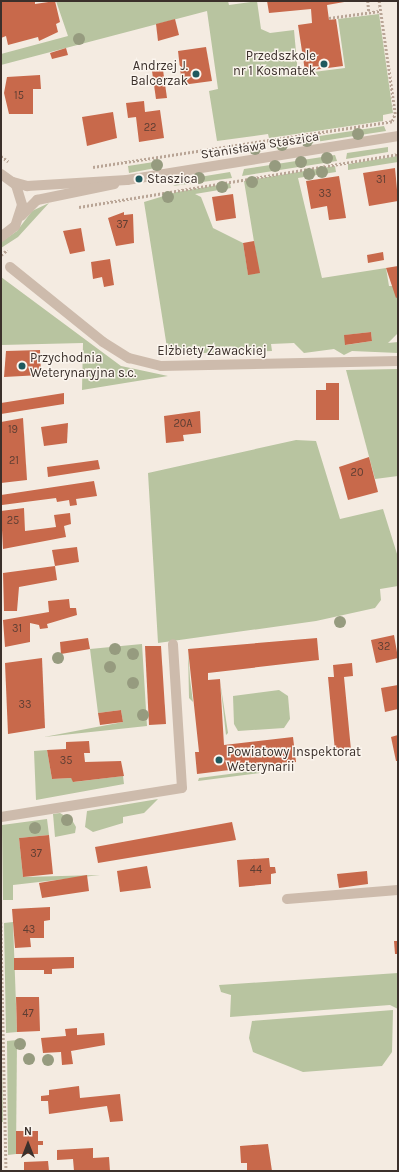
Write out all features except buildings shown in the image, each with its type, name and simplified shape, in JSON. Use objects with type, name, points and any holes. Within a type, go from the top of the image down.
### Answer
[{"type":"street","name":"Stanisława Staszica","points":[[1,237],[15,226],[21,216],[37,200],[127,180],[398,136]]},
{"type":"street","points":[[1,174],[13,182],[20,193],[21,216]]},
{"type":"street","name":"Stanisława Staszica","points":[[13,182],[27,186],[127,180]]},
{"type":"street","name":"Elżbiety Zawackiej","points":[[10,267],[103,342],[129,358],[161,366],[398,361]]},
{"type":"street","points":[[1,817],[182,788],[173,644]]},
{"type":"street","points":[[286,899],[398,890]]},
{"type":"path","points":[[368,1],[369,12]]},
{"type":"path","points":[[90,167],[392,121],[394,114],[379,1]]},
{"type":"path","points":[[329,18],[380,11]]},
{"type":"path","points":[[71,208],[398,154]]},
{"type":"path","points":[[1,156],[12,164]]},
{"type":"path","points":[[1,255],[10,248]]},
{"type":"path","points":[[1,922],[6,1171]]},
{"type":"green space","points":[[56,1],[228,1],[229,5],[257,1],[261,29],[270,33],[294,30],[298,74],[345,68],[338,19],[379,14],[393,113],[383,115],[383,121],[269,138],[268,134],[217,141],[209,91],[218,89],[207,11],[1,65],[1,54],[68,36]]},
{"type":"green space","points":[[384,126],[386,131],[271,149],[268,144]]},
{"type":"green space","points":[[388,147],[388,152],[346,159],[347,153]]},
{"type":"green space","points":[[335,155],[337,161],[242,176],[244,169]]},
{"type":"green space","points":[[398,156],[398,162],[348,170],[348,164]]},
{"type":"green space","points":[[160,161],[161,167],[129,173],[128,166]]},
{"type":"green space","points":[[335,166],[336,172],[298,178],[322,278],[386,268],[389,286],[393,286],[398,297],[398,333],[388,343],[398,342],[398,353],[352,351],[344,355],[334,349],[304,353],[294,343],[271,344],[272,351],[168,354],[144,202],[177,192],[230,183],[231,188],[195,194],[201,197],[213,228],[243,243],[248,274],[259,272],[244,181]],"holes":[[[371,332],[372,341],[346,345],[345,335]]]},
{"type":"green space","points":[[230,172],[232,178],[173,186],[187,179]]},
{"type":"green space","points":[[49,203],[18,237],[1,248],[1,242],[17,231],[32,211]]},
{"type":"green space","points":[[1,277],[121,366],[168,376],[82,390],[83,343],[1,345]]},
{"type":"green space","points":[[398,369],[398,476],[375,479],[346,370]]},
{"type":"green space","points":[[296,440],[316,441],[340,519],[383,509],[398,557],[398,586],[380,589],[381,600],[375,608],[316,621],[158,643],[148,473]]},
{"type":"green space","points":[[142,644],[147,726],[44,737],[123,722],[121,710],[98,713],[90,649]]},
{"type":"green space","points":[[188,649],[190,679],[193,702],[189,698]]},
{"type":"green space","points":[[220,681],[228,733],[226,735]]},
{"type":"green space","points":[[279,690],[288,696],[290,719],[284,728],[238,731],[234,724],[233,696]]},
{"type":"green space","points":[[47,750],[52,779],[71,778],[74,782],[123,776],[124,784],[36,800],[34,751]]},
{"type":"green space","points":[[260,770],[260,773],[198,781],[199,778]]},
{"type":"green space","points":[[158,799],[144,813],[123,817],[123,823],[93,832],[85,827],[87,811]]},
{"type":"green space","points":[[60,813],[72,820],[76,827],[75,833],[55,837],[53,814]]},
{"type":"green space","points":[[47,819],[49,835],[19,838],[23,877],[100,875],[13,885],[13,900],[3,900],[2,825]]},
{"type":"green space","points":[[13,922],[17,1032],[6,1033],[4,923]]},
{"type":"green space","points":[[398,973],[398,1009],[390,1005],[230,1017],[231,995],[221,992],[219,985]]},
{"type":"green space","points":[[1,1002],[3,1122],[1,1122]]},
{"type":"green space","points":[[393,1010],[392,1052],[382,1066],[303,1072],[253,1052],[249,1038],[252,1021]]},
{"type":"green space","points":[[17,1040],[16,1154],[8,1155],[7,1041]]},
{"type":"place","name":"Przedszkole nr 1 Kosmatek","points":[[324,64]]},
{"type":"place","name":"Andrzej J. Balcerzak","points":[[196,74]]},
{"type":"place","name":"Staszica","points":[[139,179]]},
{"type":"place","name":"Przychodnia Weterynaryjna s.c.","points":[[22,366]]},
{"type":"place","name":"Powiatowy Inspektorat Weterynarii","points":[[219,760]]}]
